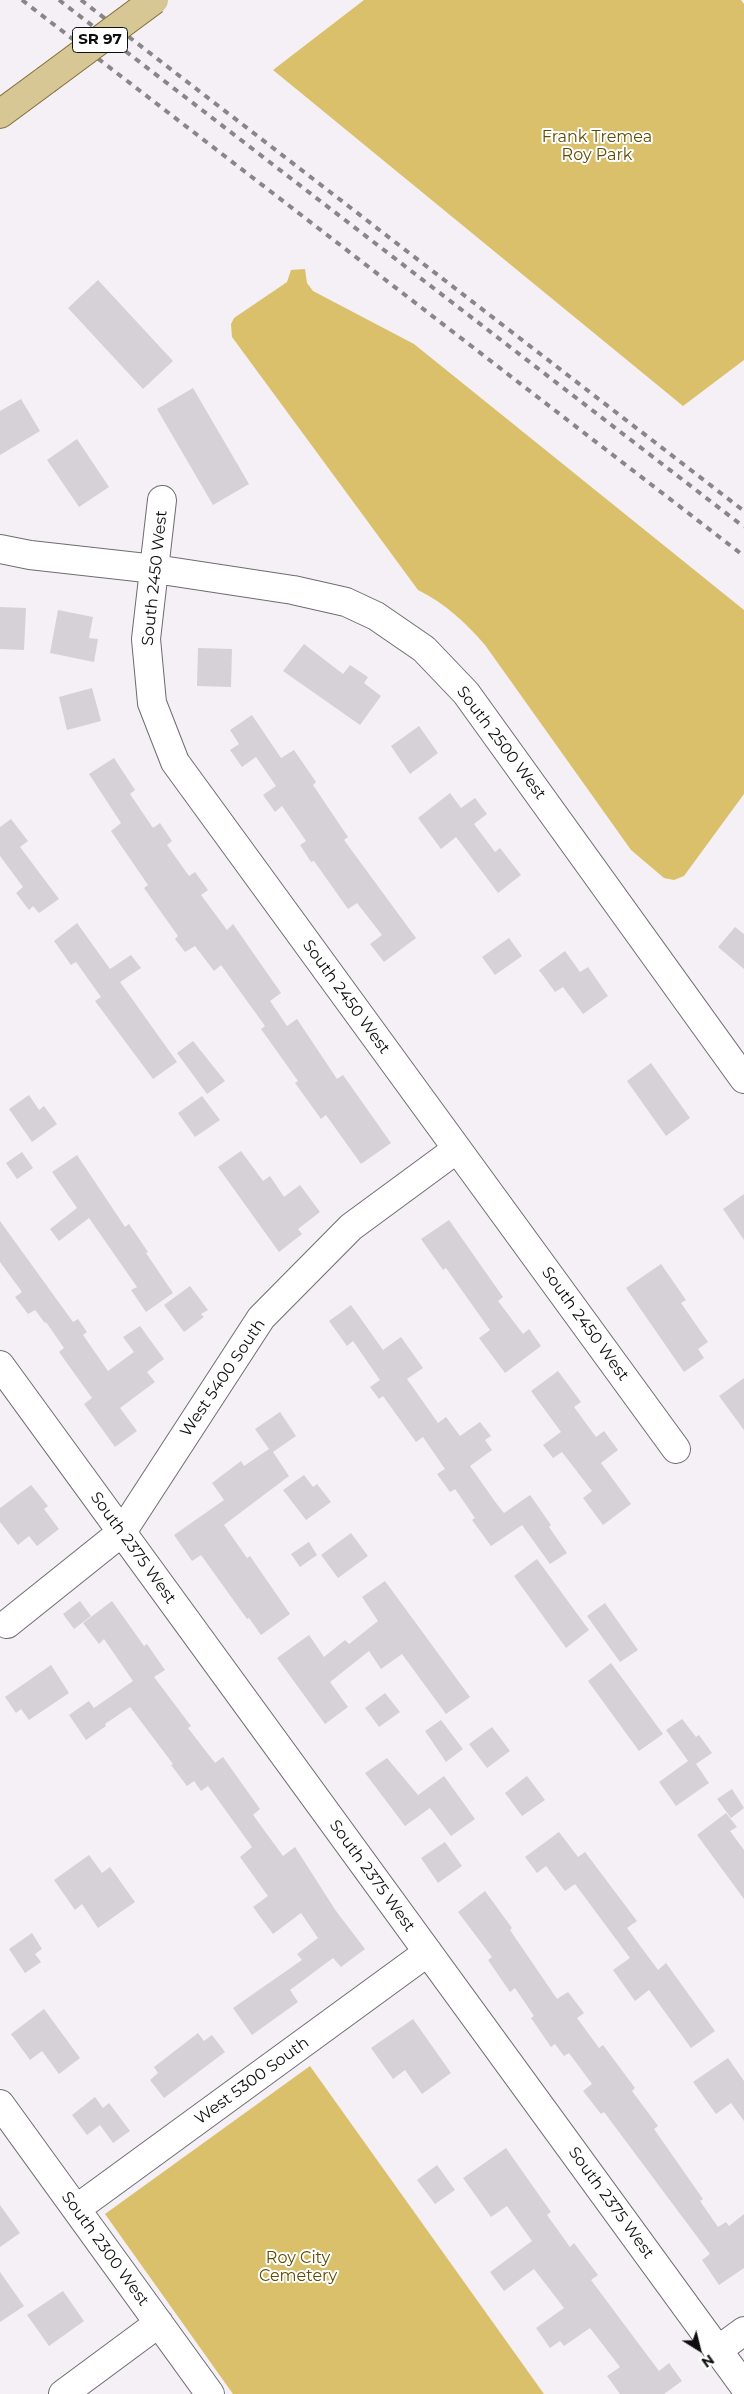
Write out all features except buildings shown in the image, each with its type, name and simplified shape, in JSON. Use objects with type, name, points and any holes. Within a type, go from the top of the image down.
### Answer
[{"type":"main road","name":"SR 97","points":[[0,114],[154,0]]},
{"type":"street","name":"South 2450 West","points":[[162,500],[146,639],[152,703],[175,762],[676,1449]]},
{"type":"street","name":"South 2500 West","points":[[0,549],[30,555],[155,569],[293,590],[346,602],[376,616],[424,650],[466,693],[744,1079]]},
{"type":"street","points":[[704,1022],[744,1052]]},
{"type":"street","name":"West 5400 South","points":[[7,1624],[122,1532],[261,1318],[351,1227],[457,1149]]},
{"type":"street","name":"South 2375 West","points":[[0,1365],[744,2386]]},
{"type":"street","name":"West 5300 South","points":[[76,2209],[428,1952]]},
{"type":"street","name":"South 2300 West","points":[[0,2104],[210,2394]]},
{"type":"street","points":[[63,2394],[159,2323]]},
{"type":"street","points":[[718,2350],[744,2331]]},
{"type":"green space","name":"Frank Tremea Roy Park","points":[[364,0],[741,0],[744,4],[744,360],[683,406],[273,70]]},
{"type":"green space","points":[[305,269],[307,283],[313,291],[414,344],[744,610],[744,794],[684,876],[674,880],[664,878],[631,850],[485,645],[454,614],[418,590],[232,337],[231,324],[234,318],[287,282],[291,270]]},
{"type":"green space","name":"Roy City Cemetery","points":[[310,2066],[544,2394],[233,2394],[105,2214]]},
{"type":"railway","points":[[22,0],[744,556]]},
{"type":"railway","points":[[59,0],[744,527]]},
{"type":"railway","points":[[81,0],[744,511]]}]
